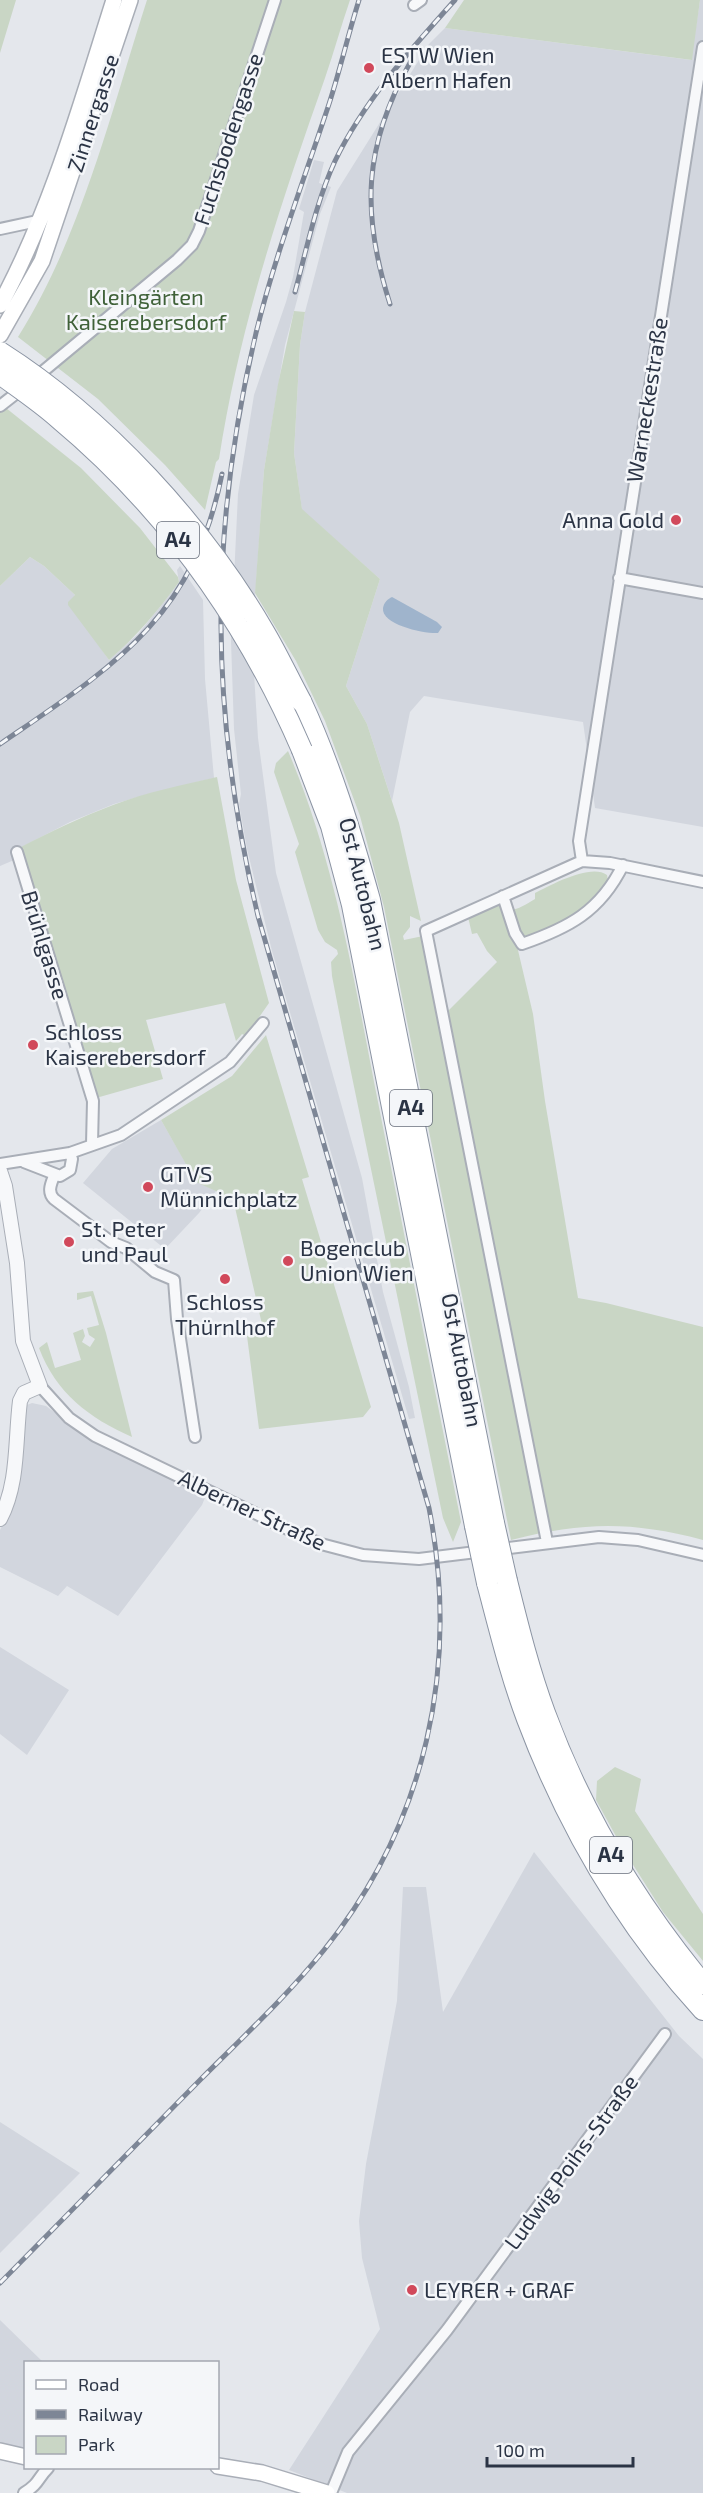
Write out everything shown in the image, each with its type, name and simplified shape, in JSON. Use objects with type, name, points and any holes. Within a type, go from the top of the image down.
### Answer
[{"type":"highway","name":"Ost Autobahn","points":[[0,352],[69,404],[124,453],[177,509],[222,567],[258,623],[301,701],[320,742],[348,820],[370,900],[485,1524]]},
{"type":"highway","name":"Ost Autobahn","points":[[0,374],[58,418],[111,466],[161,519],[207,577],[249,641],[284,707],[331,826],[352,905],[497,1582],[506,1655],[526,1718],[568,1814],[624,1909],[656,1955],[703,2010]]},
{"type":"highway","name":"Ost Autobahn","points":[[497,1582],[525,1649],[544,1712],[573,1783],[624,1876],[656,1924],[703,1984]]},
{"type":"main road","name":"Zinnergasse","points":[[48,223],[114,0]]},
{"type":"main road","name":"Zinnergasse","points":[[48,223],[130,0]]},
{"type":"main road","points":[[0,305],[48,223]]},
{"type":"main road","points":[[0,335],[42,261],[48,223]]},
{"type":"main road","points":[[0,2451],[24,2457]]},
{"type":"main road","points":[[219,2466],[262,2473],[327,2493]]},
{"type":"street","name":"Fuchsbodengasse","points":[[0,406],[177,260],[192,244],[199,231],[275,0]]},
{"type":"street","name":"Warneckestraße","points":[[582,861],[579,841],[703,47]]},
{"type":"street","points":[[0,228],[48,223]]},
{"type":"street","points":[[619,578],[703,593]]},
{"type":"street","name":"Brühlgasse","points":[[17,852],[93,1101],[92,1144]]},
{"type":"street","points":[[547,1542],[426,931],[582,861],[623,866],[703,882]]},
{"type":"street","points":[[503,896],[515,933],[522,944],[556,933],[578,921],[616,880],[623,866]]},
{"type":"street","points":[[0,1164],[24,1162],[70,1152],[121,1135],[230,1062],[263,1023]]},
{"type":"street","points":[[24,1162],[54,1176],[66,1174],[70,1170],[72,1160],[70,1152]]},
{"type":"street","points":[[0,1171],[5,1186],[17,1263],[23,1341],[40,1386],[29,1390],[21,1397],[18,1439],[8,1502],[0,1519]]},
{"type":"street","points":[[54,1176],[50,1188],[54,1199],[111,1242],[126,1248],[155,1272],[174,1280],[177,1319],[195,1437]]},
{"type":"street","name":"Alberner Straße","points":[[40,1386],[64,1413],[95,1436],[321,1544],[363,1555],[418,1559],[579,1538],[620,1538],[703,1555]]},
{"type":"street","name":"Ludwig Poihs-Straße","points":[[332,2493],[348,2452],[447,2330],[665,2034]]},
{"type":"street","points":[[29,2492],[38,2484],[40,2475],[47,2469]]},
{"type":"shaded area","points":[[700,0],[703,0],[703,827],[595,808],[583,722],[424,696],[410,712],[392,801],[367,724],[346,686],[380,579],[302,510],[294,453],[300,345],[305,312],[337,191],[429,44],[445,28],[691,60]]},
{"type":"shaded area","points":[[314,160],[324,162],[319,183],[331,187],[320,214],[285,345],[264,470],[252,641],[258,738],[276,873],[362,1178],[383,1292],[409,1387],[415,1418],[409,1419],[272,951],[247,849],[239,804],[241,794],[234,729],[231,641],[238,494],[254,395],[293,277],[304,212],[299,209]]},
{"type":"shaded area","points":[[30,557],[44,566],[75,595],[70,604],[109,660],[138,634],[164,602],[179,582],[177,570],[180,566],[203,600],[205,679],[214,778],[114,804],[70,822],[12,852],[14,860],[0,866],[0,586]]},
{"type":"shaded area","name":"GTVS Münnichplatz","points":[[161,1120],[196,1181],[216,1191],[165,1249],[83,1183],[112,1149]]},
{"type":"shaded area","points":[[32,1403],[46,1406],[92,1440],[206,1495],[202,1505],[118,1616],[67,1586],[58,1596],[0,1567],[0,1530],[9,1513],[24,1411],[27,1405]]},
{"type":"shaded area","points":[[0,1647],[69,1690],[27,1755],[0,1734]]},
{"type":"shaded area","points":[[534,1852],[679,2036],[703,2059],[703,2493],[347,2493],[289,2470],[380,2329],[362,2258],[359,2221],[366,2164],[397,2001],[403,1887],[426,1887],[443,2012]]},
{"type":"shaded area","points":[[0,2122],[80,2173],[0,2253]]},
{"type":"shaded area","points":[[0,2320],[42,2361],[24,2361],[24,2465],[0,2460]]},
{"type":"green space","points":[[0,0],[16,0],[0,53]]},
{"type":"green space","name":"Kleingärten Kaiserebersdorf","points":[[147,0],[350,0],[263,266],[238,361],[219,459],[216,462],[205,510],[165,465],[98,399],[18,337],[60,258],[77,216],[93,173]]},
{"type":"green space","points":[[464,0],[700,0],[692,60],[445,28]]},
{"type":"green space","points":[[294,311],[305,312],[300,345],[294,453],[302,509],[380,579],[346,686],[367,724],[399,823],[421,921],[410,916],[410,927],[403,936],[404,940],[423,936],[448,1011],[497,962],[487,951],[477,933],[472,934],[468,917],[498,905],[512,910],[516,909],[535,899],[535,893],[581,873],[600,872],[607,875],[608,881],[585,909],[517,946],[533,1014],[578,1298],[703,1327],[703,1540],[652,1529],[607,1526],[562,1530],[511,1540],[384,907],[360,816],[325,721],[296,661],[255,593],[264,470],[278,384]]},
{"type":"green space","points":[[6,408],[81,468],[140,528],[178,577],[179,582],[155,613],[109,660],[68,605],[75,595],[44,566],[30,557],[0,586],[0,412]]},
{"type":"green space","points":[[288,751],[318,833],[350,959],[461,1522],[453,1542],[443,1518],[345,1043],[332,976],[331,962],[338,954],[337,950],[325,942],[318,930],[295,852],[299,844],[274,772],[276,763]]},
{"type":"green space","points":[[217,777],[236,880],[269,1003],[246,1036],[242,1034],[236,1041],[225,1003],[146,1020],[163,1079],[96,1098],[19,848],[77,820],[126,800]]},
{"type":"green space","name":"Bogenclub Union Wien","points":[[266,1035],[309,1177],[302,1179],[371,1407],[363,1417],[259,1429],[247,1336],[264,1333],[233,1199],[196,1182],[161,1120],[232,1076]]},
{"type":"green space","points":[[93,1291],[132,1437],[116,1430],[76,1402],[55,1378],[39,1348],[47,1342],[55,1368],[81,1360],[73,1333],[83,1329],[85,1336],[82,1342],[90,1347],[95,1339],[89,1335],[87,1328],[99,1325],[91,1296],[77,1300],[77,1293]]},
{"type":"green space","points":[[615,1767],[641,1779],[635,1811],[703,1914],[703,1961],[663,1912],[623,1849],[596,1800],[597,1781]]},
{"type":"water","points":[[392,597],[437,622],[442,627],[438,633],[414,630],[389,619],[384,614],[383,608],[386,601]]},
{"type":"railway","points":[[0,2283],[264,2016],[324,1950],[359,1901],[388,1850],[410,1796],[426,1741],[436,1684],[440,1626],[438,1567],[429,1508],[258,916],[242,841],[231,768],[224,696],[221,625],[223,553],[229,481],[240,408],[256,333],[272,275],[329,104],[359,0]]},
{"type":"railway","points":[[295,292],[322,193],[347,139],[389,76],[455,0]]},
{"type":"railway","points":[[390,304],[374,240],[371,210],[372,180],[383,122],[411,61]]},
{"type":"railway","points":[[0,744],[113,663],[143,634],[169,603],[191,566],[209,524],[222,474]]},
{"type":"place","name":"ESTW Wien Albern Hafen","points":[[369,68]]},
{"type":"place","name":"Anna Gold","points":[[676,520]]},
{"type":"place","name":"Schloss Kaiserebersdorf","points":[[33,1045]]},
{"type":"place","name":"GTVS Münnichplatz","points":[[148,1187]]},
{"type":"place","name":"St. Peter und Paul","points":[[69,1242]]},
{"type":"place","name":"Bogenclub Union Wien","points":[[288,1261]]},
{"type":"place","name":"Schloss Thürnlhof","points":[[225,1279]]},
{"type":"place","name":"LEYRER + GRAF","points":[[412,2290]]}]
